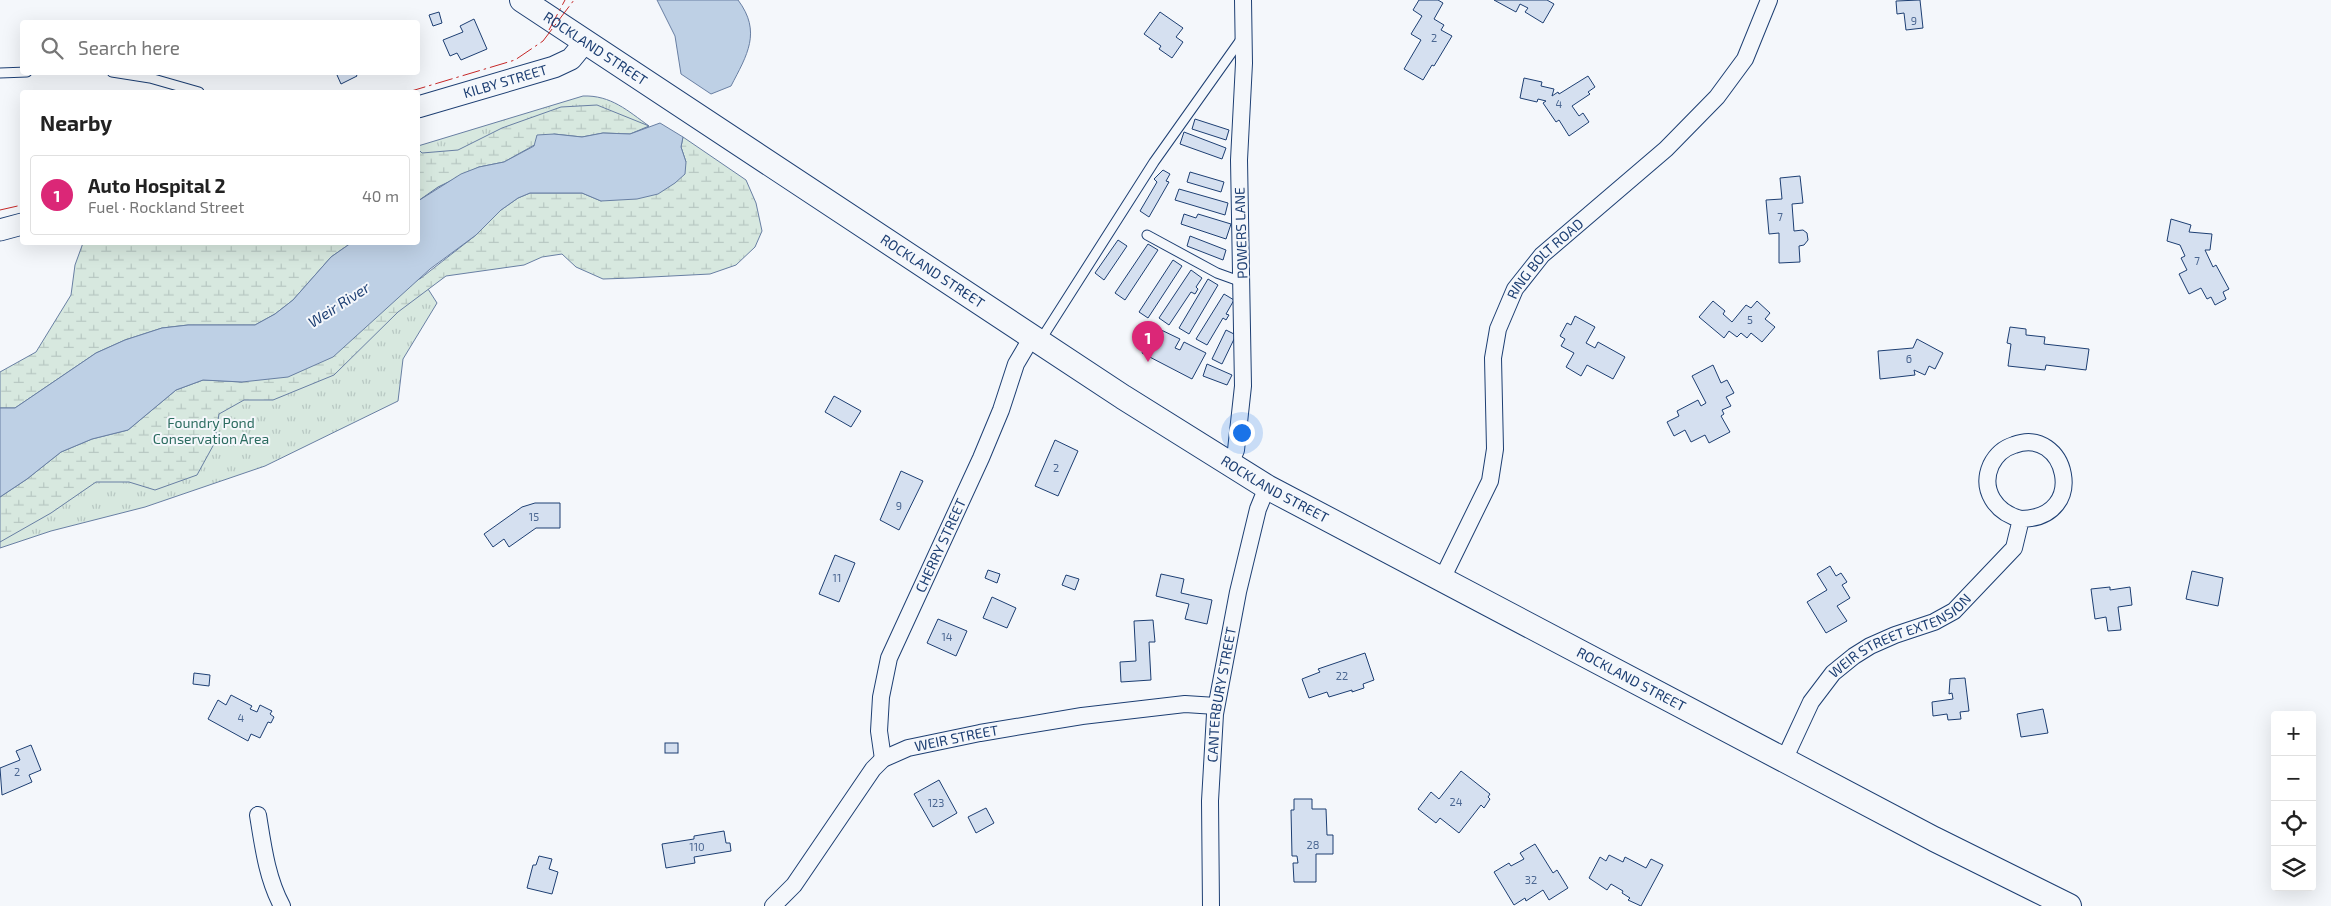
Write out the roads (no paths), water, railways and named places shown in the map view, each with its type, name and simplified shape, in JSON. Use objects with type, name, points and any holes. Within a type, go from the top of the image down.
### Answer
[{"type":"main road","name":"ROCKLAND STREET","points":[[522,0],[1036,339],[1267,487],[1784,760],[1964,854],[2069,906]]},
{"type":"street","name":"POWERS LANE","points":[[1230,464],[1236,450],[1244,386],[1239,160],[1244,63],[1242,38],[1243,0]]},
{"type":"street","name":"RING BOLT ROAD","points":[[1442,579],[1482,499],[1494,465],[1496,449],[1493,358],[1498,329],[1515,290],[1542,255],[1666,149],[1718,97],[1744,59],[1769,0]]},
{"type":"street","name":"KILBY STREET","points":[[420,106],[554,67],[571,59],[585,42]]},
{"type":"street","points":[[0,230],[20,225]]},
{"type":"street","name":"CHERRY STREET","points":[[883,760],[879,731],[881,697],[889,658],[981,458],[1001,410],[1016,364],[1036,339]]},
{"type":"street","points":[[2029,442],[2049,450],[2056,458],[2062,467],[2064,489],[2060,500],[2053,509],[2038,517],[2022,519],[2011,517],[1994,503],[1989,494],[1988,472],[1999,453],[2008,447],[2029,442]]},
{"type":"street","name":"CANTERBURY STREET","points":[[1211,906],[1211,774],[1216,706],[1244,564],[1258,509],[1267,487]]},
{"type":"street","name":"WEIR STREET EXTENSION","points":[[1784,760],[1811,702],[1833,673],[1870,646],[1895,635],[1934,622],[1954,611],[2014,548],[2022,519]]},
{"type":"street","name":"WEIR STREET","points":[[773,906],[794,885],[866,780],[883,760],[908,748],[1034,724],[1185,704],[1216,706]]},
{"type":"street","points":[[258,815],[262,843],[273,886],[282,906]]},
{"type":"lane","points":[[1036,339],[1154,162],[1242,38]]},
{"type":"lane","points":[[0,74],[20,73]]},
{"type":"lane","points":[[131,75],[150,78],[192,90]]},
{"type":"lane","points":[[1147,235],[1217,273],[1242,282]]},
{"type":"water","points":[[657,0],[738,0],[745,12],[751,33],[747,54],[731,86],[711,94],[681,74],[675,36]]},
{"type":"water","name":"Weir River","points":[[660,123],[683,137],[681,147],[686,162],[685,174],[658,194],[637,199],[601,201],[582,193],[530,193],[518,198],[501,210],[476,235],[430,269],[333,357],[288,377],[242,382],[203,380],[176,390],[128,430],[92,439],[61,452],[27,479],[0,497],[0,408],[15,408],[96,353],[125,340],[162,328],[188,325],[255,325],[275,314],[293,300],[331,257],[348,245],[420,245],[420,200],[461,174],[479,167],[504,162],[534,146],[537,135],[554,134],[582,137],[603,133],[630,134]]},
{"type":"place","name":"Auto Hospital 2","points":[[1148,362]]},
{"type":"park label","name":"Foundry Pond Conservation Area","points":[[211,432]]}]
